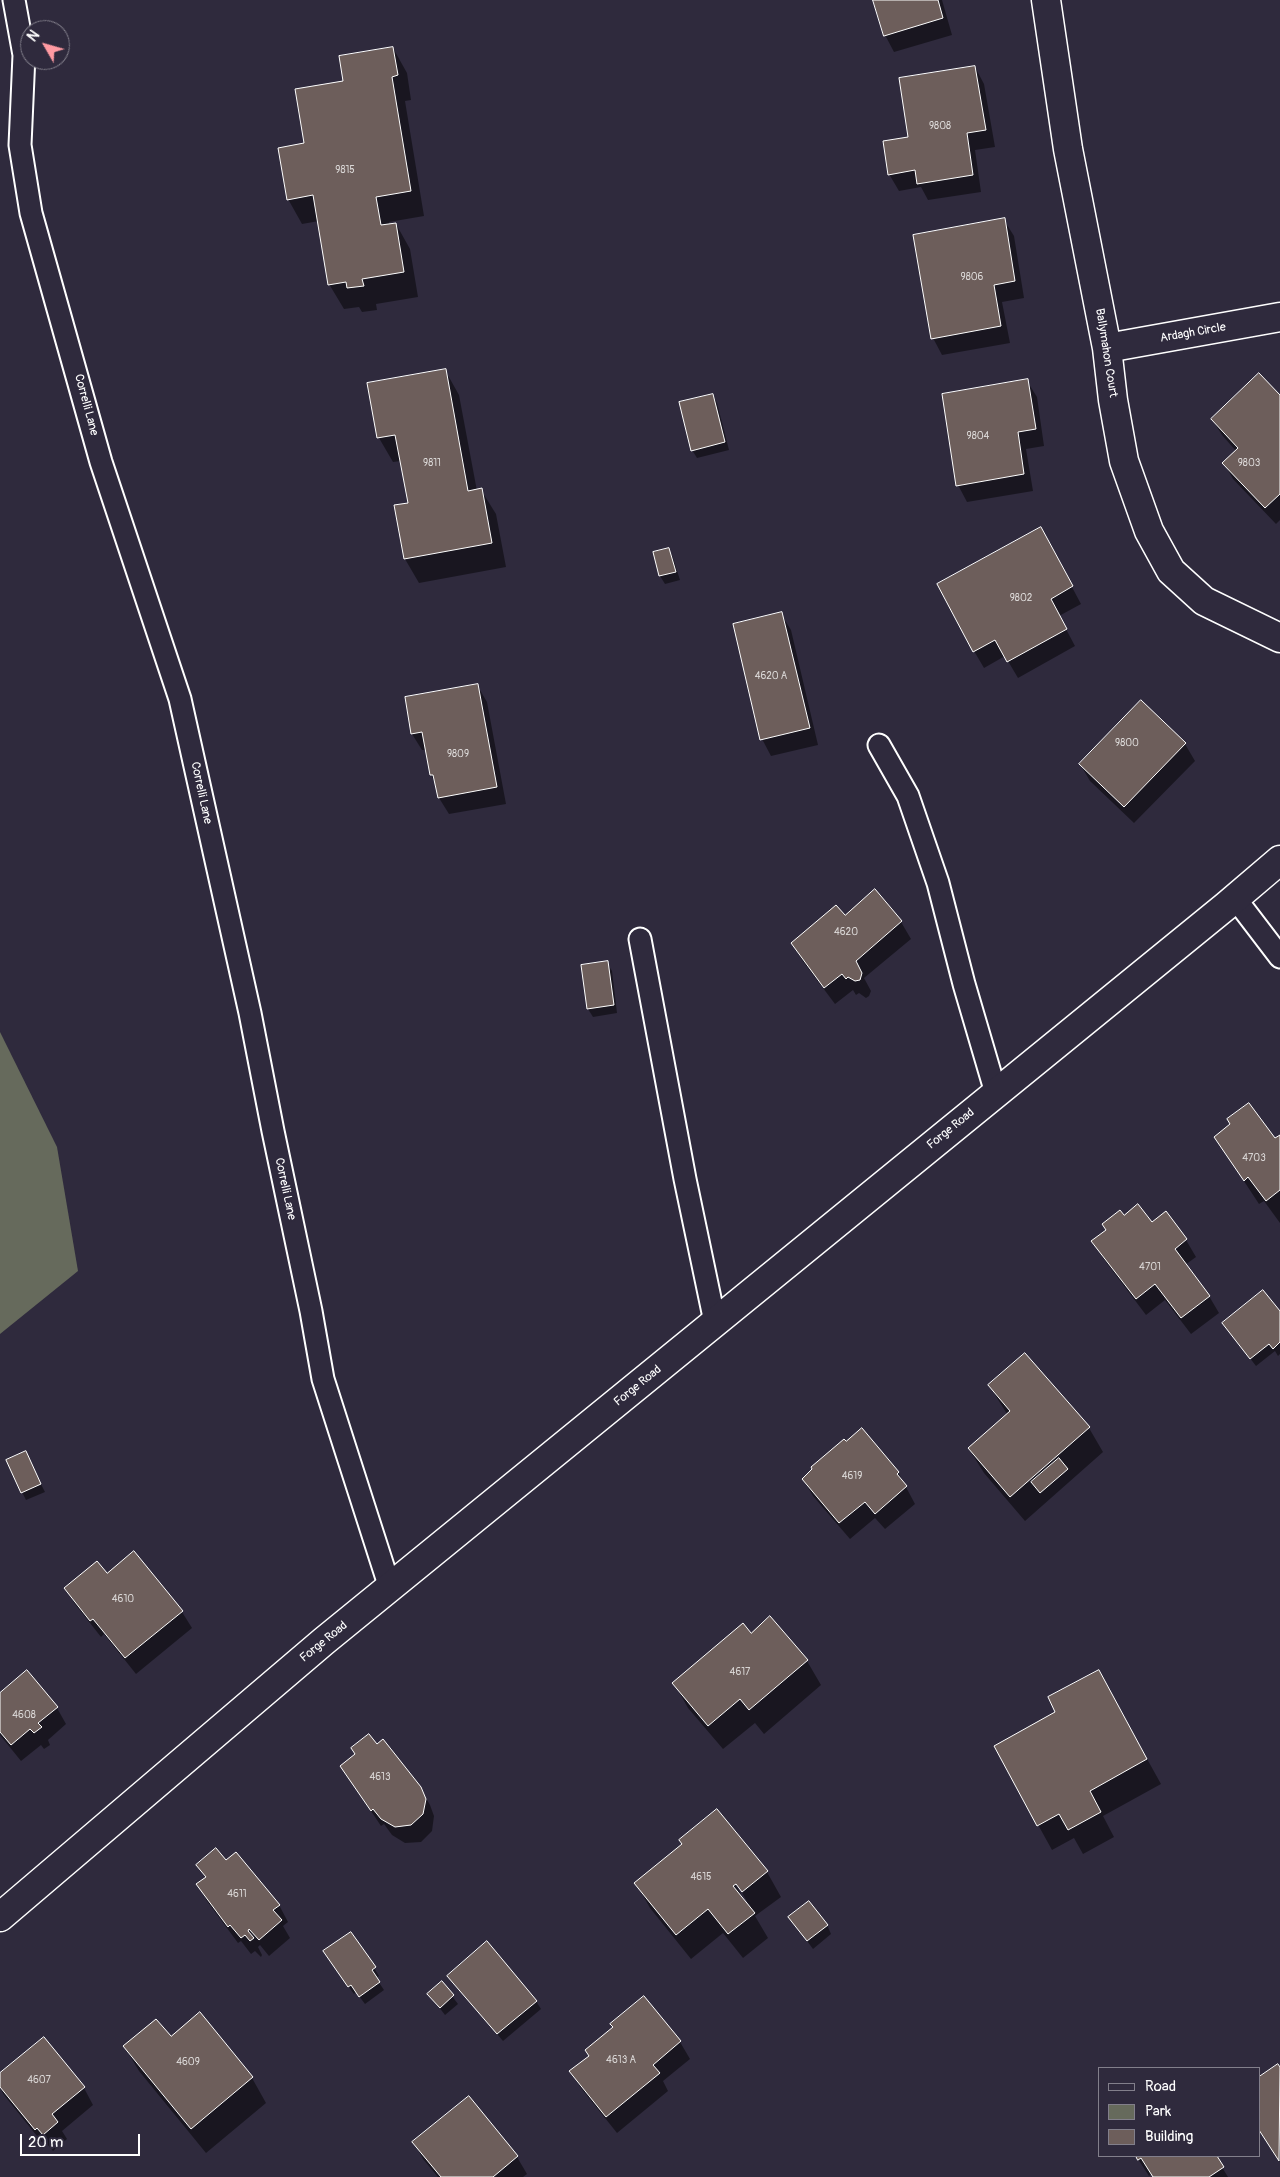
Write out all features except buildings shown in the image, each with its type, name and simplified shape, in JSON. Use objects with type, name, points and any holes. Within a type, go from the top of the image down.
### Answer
[{"type":"street","name":"Ballymahon Court","points":[[1046,0],[1068,149],[1107,348],[1113,400],[1124,461],[1149,531],[1171,571],[1204,601],[1280,638]]},
{"type":"street","name":"Ardagh Circle","points":[[1107,348],[1280,317]]},
{"type":"street","name":"Forge Road","points":[[0,1917],[324,1641],[1280,860]]},
{"type":"lane","name":"Correlli Lane","points":[[14,0],[24,55],[20,145],[32,213],[101,462],[180,699],[250,1013],[273,1131],[312,1311],[323,1379],[390,1588]]},
{"type":"lane","points":[[879,745],[908,796],[938,883],[964,984],[996,1093]]},
{"type":"lane","points":[[1235,898],[1280,957]]},
{"type":"lane","points":[[640,939],[683,1170],[715,1322]]},
{"type":"green space","points":[[0,1032],[57,1147],[78,1271],[0,1334]]}]
